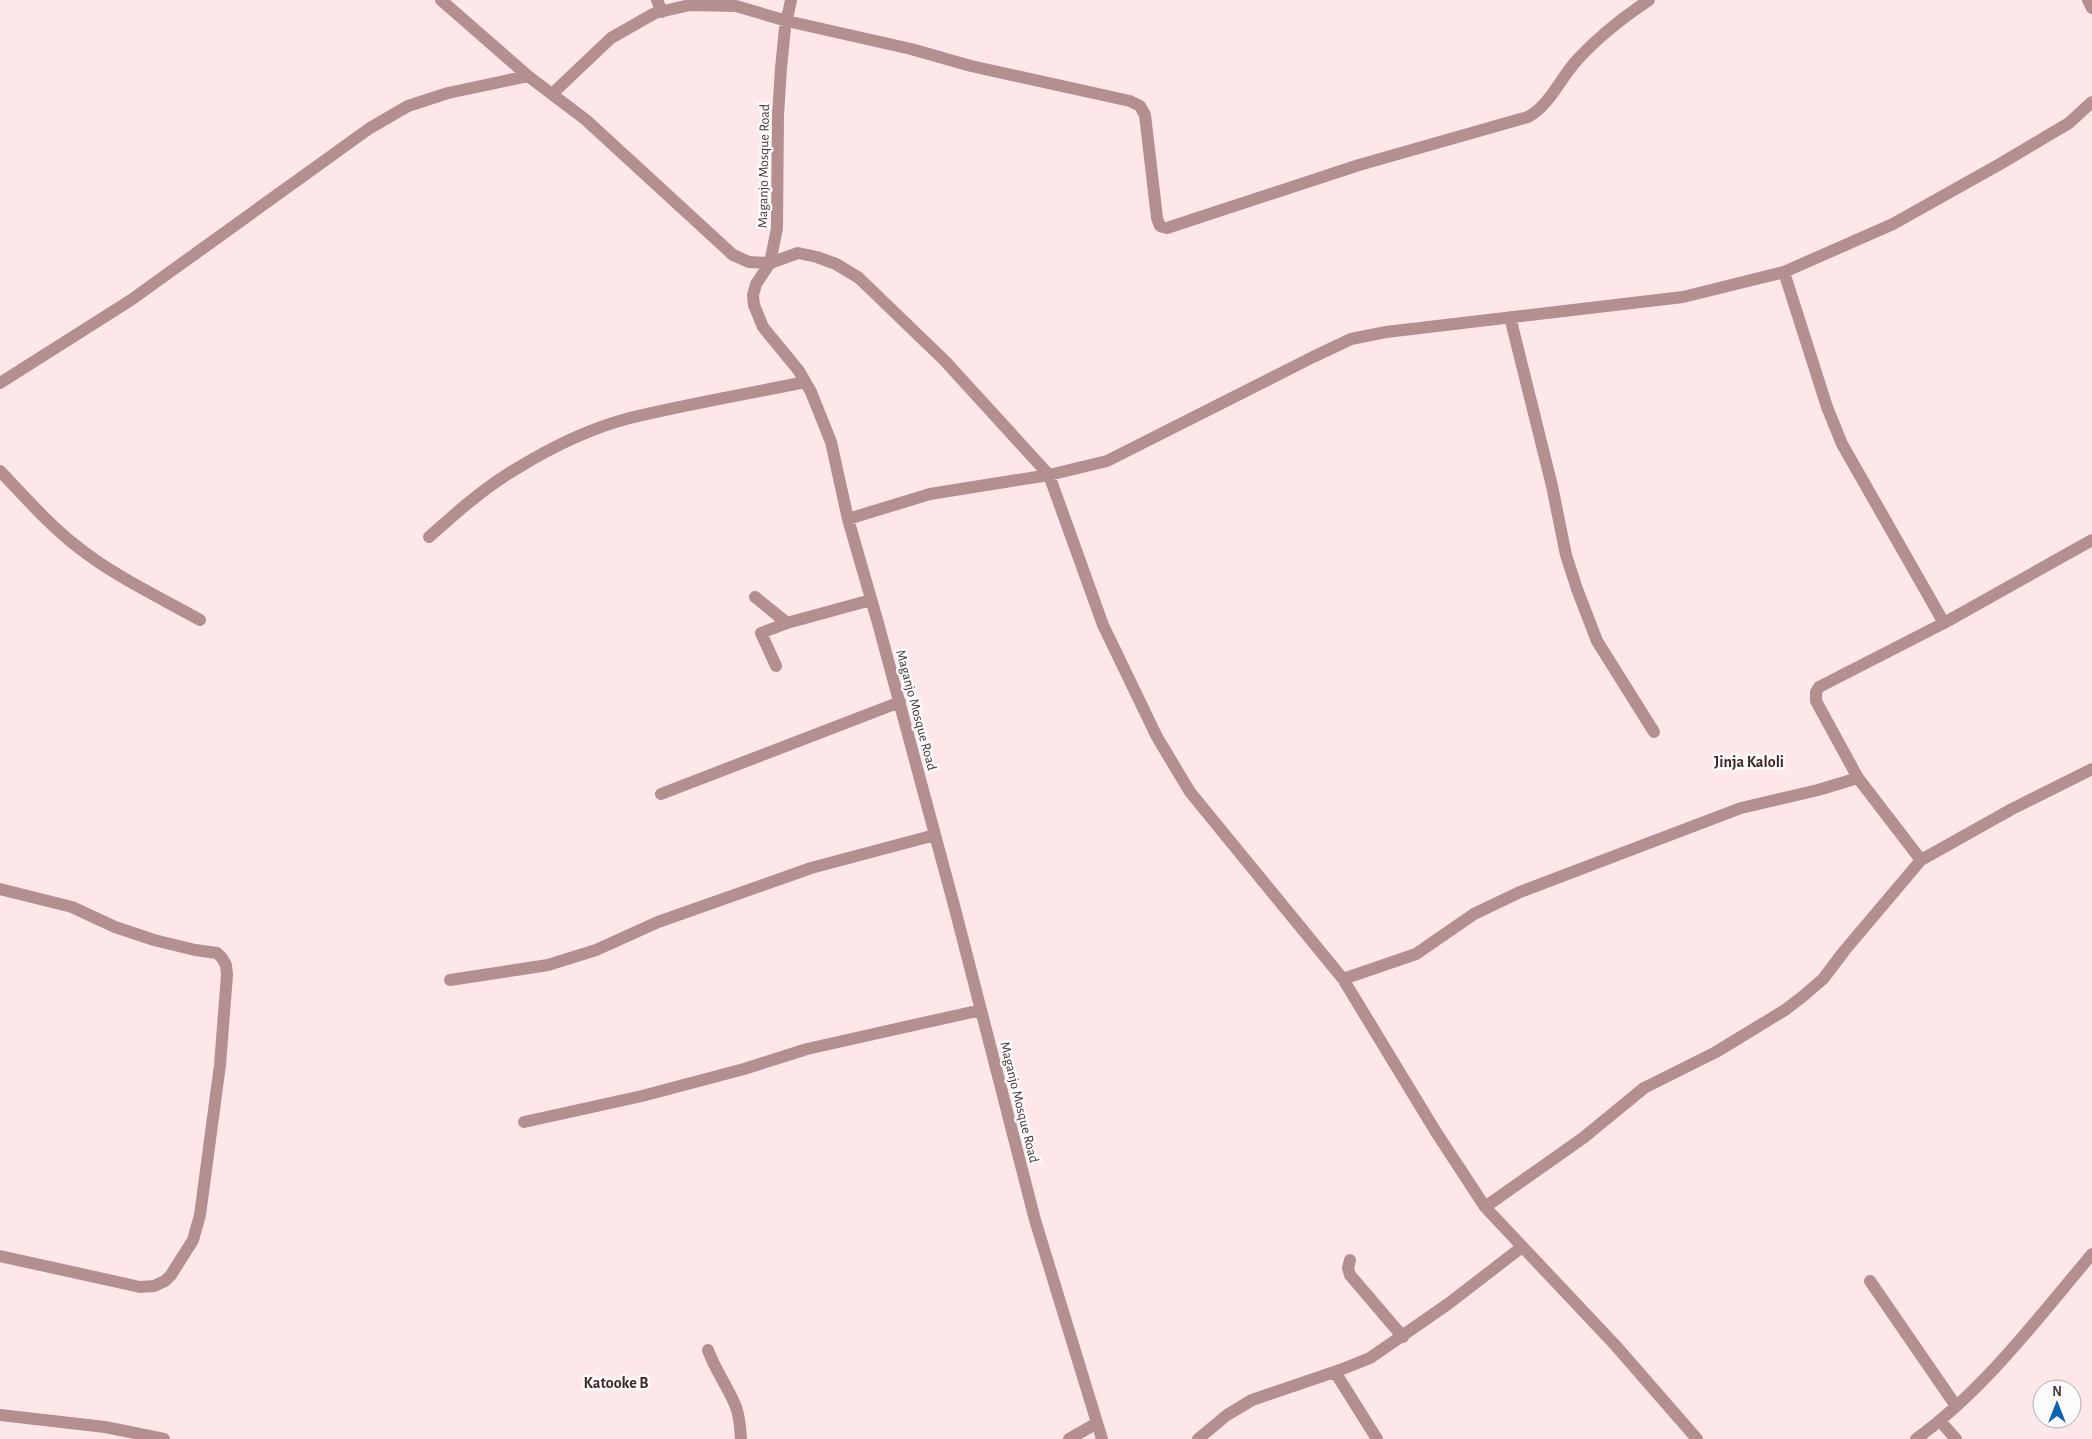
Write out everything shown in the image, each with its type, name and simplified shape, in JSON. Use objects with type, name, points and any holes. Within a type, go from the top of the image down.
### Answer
[{"type":"street","points":[[441,0],[528,76],[586,120],[732,255],[749,262],[770,264],[798,253],[836,264],[859,278],[952,368],[1049,474],[1103,625],[1173,765],[1190,792],[1343,979],[1436,1132],[1485,1207],[1622,1353],[1697,1439]]},
{"type":"street","name":"Maganjo Mosque Road","points":[[791,0],[781,68],[778,115],[777,228],[770,264],[756,284],[753,295],[754,306],[763,327],[782,348],[805,382],[823,418],[831,442],[848,519],[936,835],[1034,1220],[1102,1439]]},
{"type":"street","points":[[552,94],[611,38],[656,14],[659,6],[736,6],[787,21],[911,49],[970,66],[1130,101],[1140,106],[1145,115],[1156,218],[1160,226],[1167,228],[1358,165],[1528,117],[1540,108],[1577,60],[1610,27],[1649,0]]},
{"type":"street","points":[[2088,0],[2092,8]]},
{"type":"street","points":[[0,382],[131,300],[370,128],[408,106],[448,93],[528,76]]},
{"type":"street","points":[[848,519],[930,494],[1049,474],[1107,461],[1313,357],[1351,340],[1386,332],[1683,297],[1784,272],[1893,224],[2069,123],[2092,102]]},
{"type":"street","points":[[1784,272],[1826,407],[1842,444],[1944,623]]},
{"type":"street","points":[[1510,317],[1552,486],[1566,555],[1577,589],[1597,641],[1654,732]]},
{"type":"street","points":[[429,537],[481,491],[516,468],[552,449],[591,432],[629,419],[805,382]]},
{"type":"street","points":[[0,471],[45,518],[79,548],[126,579],[200,620]]},
{"type":"street","points":[[1921,860],[1858,778],[1816,702],[1816,692],[1823,684],[1944,623],[2092,540]]},
{"type":"street","points":[[756,597],[787,623]]},
{"type":"street","points":[[776,666],[761,633],[787,623],[872,600]]},
{"type":"street","points":[[661,794],[900,702]]},
{"type":"street","points":[[1485,1207],[1583,1138],[1644,1088],[1716,1052],[1785,1010],[1809,992],[1823,979],[1921,860],[2012,809],[2092,769]]},
{"type":"street","points":[[1343,979],[1416,954],[1474,914],[1520,892],[1741,808],[1818,790],[1858,778]]},
{"type":"street","points":[[450,980],[548,965],[596,950],[658,922],[811,868],[936,835]]},
{"type":"street","points":[[0,889],[72,907],[115,927],[154,940],[195,950],[217,953],[226,965],[227,975],[220,1065],[200,1215],[192,1240],[171,1275],[165,1281],[154,1286],[140,1287],[0,1256]]},
{"type":"street","points":[[524,1122],[651,1094],[744,1069],[807,1049],[981,1010]]},
{"type":"street","points":[[1198,1439],[1227,1415],[1252,1400],[1370,1358],[1403,1337],[1522,1247]]},
{"type":"street","points":[[1916,1439],[1956,1406],[2017,1342],[2092,1254]]},
{"type":"street","points":[[1350,1260],[1348,1268],[1350,1275],[1403,1337]]},
{"type":"street","points":[[1870,1281],[1956,1406]]},
{"type":"street","points":[[708,1350],[712,1363],[736,1407],[741,1439]]},
{"type":"street","points":[[1335,1372],[1377,1439]]},
{"type":"street","points":[[0,1415],[97,1426],[164,1439]]},
{"type":"street","points":[[1940,1421],[1956,1439]]},
{"type":"street","points":[[1069,1439],[1097,1423]]},
{"type":"district","name":"Jinja Kaloli","points":[[1749,761]]},
{"type":"district","name":"Katooke B","points":[[616,1382]]}]
